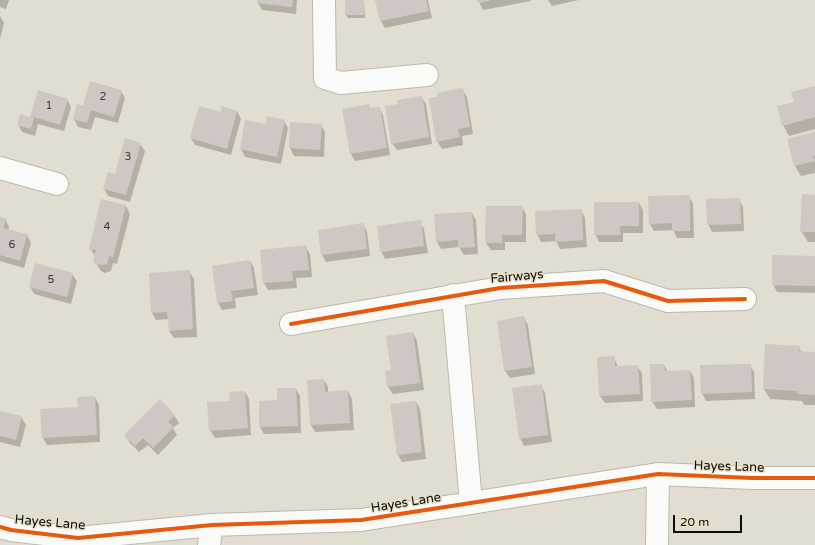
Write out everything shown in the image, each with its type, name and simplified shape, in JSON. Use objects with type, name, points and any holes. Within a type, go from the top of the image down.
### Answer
[{"type":"street","points":[[324,0],[325,78],[341,83],[427,76]]},
{"type":"street","points":[[0,168],[57,184]]},
{"type":"street","name":"Fairways","points":[[291,324],[500,288],[604,281],[668,301],[745,299]]},
{"type":"street","points":[[453,295],[471,503]]},
{"type":"street","points":[[657,545],[658,474]]},
{"type":"street","name":"Hayes Lane","points":[[0,527],[11,530],[78,538],[210,535],[361,520],[658,474],[752,478],[815,478]]},
{"type":"building","points":[[257,0],[293,0],[292,7],[257,3]]},
{"type":"building","points":[[345,0],[364,0],[364,15],[345,15]]},
{"type":"building","points":[[375,0],[426,0],[429,11],[380,21]]},
{"type":"building","points":[[477,0],[489,0],[489,1],[478,3]]},
{"type":"building","points":[[90,81],[122,90],[114,117],[91,110],[87,123],[73,119],[77,104],[83,106]]},
{"type":"building","points":[[815,86],[815,117],[782,126],[777,106],[794,102],[791,92]]},
{"type":"building","points":[[463,88],[470,127],[458,129],[460,137],[436,142],[429,98],[437,97],[437,93]]},
{"type":"building","points":[[38,90],[68,99],[60,125],[34,117],[31,129],[17,125],[20,114],[30,117]]},
{"type":"building","points":[[422,96],[429,137],[391,144],[385,106],[398,104],[397,100]]},
{"type":"building","points":[[369,104],[370,108],[380,107],[387,148],[350,154],[342,109]]},
{"type":"building","points":[[199,106],[220,112],[222,106],[237,111],[227,149],[190,138]]},
{"type":"building","points":[[267,116],[285,120],[277,157],[240,149],[245,120],[266,124]]},
{"type":"building","points":[[290,122],[322,124],[320,150],[289,148]]},
{"type":"building","points":[[815,132],[815,155],[813,156],[815,161],[794,166],[787,139]]},
{"type":"building","points":[[125,138],[141,143],[126,195],[103,189],[108,172],[115,174]]},
{"type":"building","points":[[802,194],[815,195],[815,232],[800,232]]},
{"type":"building","points":[[690,195],[690,231],[672,231],[672,223],[649,224],[648,196]]},
{"type":"building","points":[[740,198],[741,224],[707,225],[706,199]]},
{"type":"building","points":[[101,199],[126,205],[113,257],[109,256],[107,264],[101,265],[95,264],[93,260],[96,250],[89,249]]},
{"type":"building","points":[[594,202],[639,202],[639,226],[620,226],[620,235],[594,235]]},
{"type":"building","points":[[486,206],[523,206],[522,235],[502,235],[502,243],[485,243]]},
{"type":"building","points":[[582,209],[583,240],[555,242],[555,234],[536,235],[535,211]]},
{"type":"building","points":[[472,212],[475,247],[458,248],[458,240],[436,242],[434,214]]},
{"type":"building","points":[[0,217],[6,219],[3,228],[27,234],[20,261],[0,255]]},
{"type":"building","points":[[421,220],[424,246],[380,252],[377,226]]},
{"type":"building","points":[[364,223],[367,249],[321,255],[318,230]]},
{"type":"building","points":[[306,245],[309,270],[292,271],[293,281],[263,283],[260,250]]},
{"type":"building","points":[[772,255],[815,256],[815,286],[772,285]]},
{"type":"building","points":[[250,260],[254,288],[231,291],[233,301],[217,303],[212,266]]},
{"type":"building","points":[[35,263],[73,273],[67,297],[29,287]]},
{"type":"building","points":[[190,270],[193,329],[169,331],[167,312],[151,313],[149,273]]},
{"type":"building","points":[[524,316],[532,367],[504,371],[497,321]]},
{"type":"building","points":[[413,332],[420,383],[387,387],[385,371],[391,370],[386,336]]},
{"type":"building","points":[[765,344],[800,346],[799,351],[815,352],[815,395],[797,394],[797,391],[763,389]]},
{"type":"building","points":[[615,356],[615,366],[638,365],[640,394],[599,396],[597,357]]},
{"type":"building","points":[[650,364],[664,364],[665,371],[690,370],[692,400],[651,402]]},
{"type":"building","points":[[751,364],[752,392],[701,394],[700,365]]},
{"type":"building","points":[[324,379],[325,392],[348,390],[350,423],[310,425],[307,380]]},
{"type":"building","points":[[542,384],[548,435],[519,439],[512,388]]},
{"type":"building","points":[[277,388],[296,388],[298,426],[259,427],[259,401],[277,400]]},
{"type":"building","points":[[245,391],[248,428],[209,431],[207,402],[230,401],[229,392]]},
{"type":"building","points":[[95,396],[97,435],[42,438],[40,409],[78,407],[77,397]]},
{"type":"building","points":[[160,399],[175,415],[168,422],[174,427],[153,448],[143,438],[135,446],[124,435]]},
{"type":"building","points":[[416,401],[422,452],[397,455],[390,404]]},
{"type":"building","points":[[0,411],[22,416],[16,440],[0,436]]},
{"type":"cycle path","points":[[291,324],[500,288],[604,281],[668,301],[745,299]]},
{"type":"cycle path","points":[[0,527],[11,530],[78,538],[212,525],[361,520],[658,474],[752,478],[815,478]]}]
